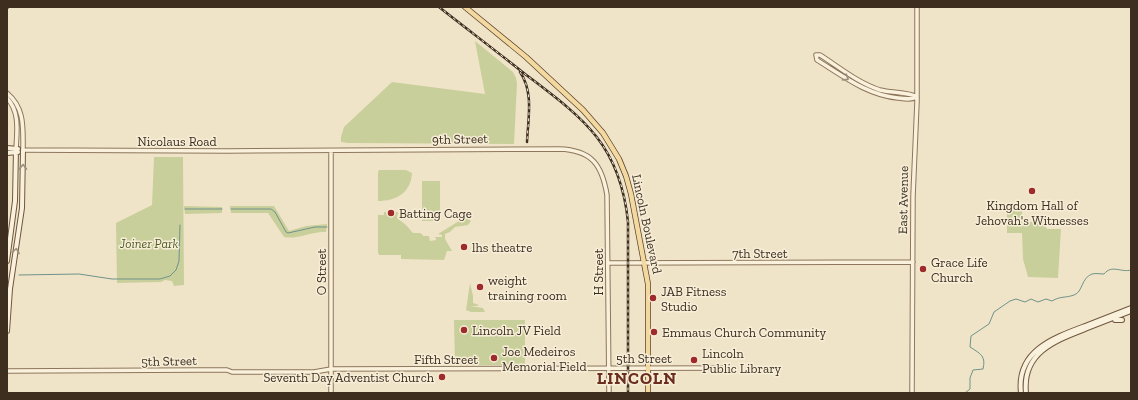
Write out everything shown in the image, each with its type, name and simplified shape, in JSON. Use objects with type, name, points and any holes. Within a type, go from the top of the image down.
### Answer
[{"type":"main road","name":"Lincoln Boulevard","points":[[465,7],[526,57],[592,119],[603,133],[619,159],[629,185],[648,292],[648,393]]},
{"type":"main road","name":"Nicolaus Road","points":[[7,148],[23,150]]},
{"type":"main road","name":"Nicolaus Road","points":[[7,153],[16,150]]},
{"type":"main road","points":[[7,262],[15,207],[16,150]]},
{"type":"main road","points":[[7,331],[7,320],[22,208],[23,150]]},
{"type":"main road","points":[[16,194],[18,204],[22,208]]},
{"type":"main road","points":[[15,207],[18,210],[20,221]]},
{"type":"main road","points":[[1026,393],[1028,370],[1040,351],[1054,342],[1123,313],[1131,308]]},
{"type":"main road","points":[[1021,393],[1024,369],[1028,361],[1046,342],[1060,335],[1131,311]]},
{"type":"main road","points":[[1090,327],[1117,319],[1122,320]]},
{"type":"street","name":"East Avenue","points":[[912,393],[912,262],[917,102],[917,7]]},
{"type":"street","points":[[816,55],[820,55],[859,81],[880,90],[894,93],[912,94],[917,97],[912,99],[893,98],[870,91],[856,85],[817,60],[816,55]]},
{"type":"street","points":[[870,91],[880,90]]},
{"type":"street","points":[[912,94],[917,91]]},
{"type":"street","points":[[7,93],[17,104],[22,115],[25,126],[23,150]]},
{"type":"street","points":[[7,98],[13,106],[16,116],[16,150]]},
{"type":"street","points":[[912,99],[917,102]]},
{"type":"street","name":"9th Street","points":[[331,150],[559,149],[572,150],[589,156]]},
{"type":"street","name":"Nicolaus Road","points":[[23,150],[331,150]]},
{"type":"street","name":"O Street","points":[[331,150],[331,393]]},
{"type":"street","name":"H Street","points":[[589,156],[598,165],[606,190],[608,207],[609,393]]},
{"type":"street","name":"7th Street","points":[[608,263],[912,262]]},
{"type":"street","name":"Fifth Street","points":[[331,369],[608,368]]},
{"type":"street","name":"5th Street","points":[[608,368],[727,368]]},
{"type":"street","name":"5th Street","points":[[7,371],[227,370],[232,372],[314,372],[331,369]]},
{"type":"green space","points":[[475,41],[513,72],[516,78],[514,144],[341,142],[344,127],[392,82],[485,94]]},
{"type":"green space","name":"Joiner Park","points":[[154,157],[183,157],[184,285],[174,286],[172,281],[165,280],[161,282],[117,283],[116,223],[152,205]]},
{"type":"green space","points":[[379,170],[406,170],[412,173],[409,186],[406,191],[391,199],[378,201]]},
{"type":"green space","points":[[422,181],[440,181],[440,221],[422,221]]},
{"type":"green space","points":[[184,206],[222,207],[222,213],[185,214]]},
{"type":"green space","points":[[230,206],[274,206],[289,231],[306,226],[327,224],[326,232],[289,238],[284,237],[268,213],[231,213]]},
{"type":"green space","points":[[1007,210],[1022,210],[1022,222],[1043,222],[1047,229],[1061,229],[1058,278],[1028,277],[1023,259],[1022,233],[1007,233]]},
{"type":"green space","points":[[384,212],[398,212],[397,218],[413,233],[420,233],[423,236],[429,236],[430,241],[436,240],[434,237],[442,237],[442,235],[438,234],[459,221],[457,216],[466,214],[467,218],[471,221],[468,225],[455,227],[450,232],[445,234],[445,239],[452,251],[447,251],[444,260],[401,259],[401,255],[379,255],[378,253],[378,215],[384,215]]},
{"type":"green space","points":[[470,283],[473,303],[479,305],[470,306],[483,308],[485,312],[471,312],[466,310]]},
{"type":"green space","points":[[454,320],[525,320],[525,365],[455,365]]},
{"type":"waterway","points":[[7,10],[10,7]]},
{"type":"waterway","points":[[185,209],[222,209]]},
{"type":"waterway","points":[[231,209],[271,209],[275,212],[288,233],[315,227],[327,227]]},
{"type":"waterway","points":[[19,275],[79,274],[112,279],[160,279],[170,276],[176,270],[179,261],[180,225]]},
{"type":"waterway","points":[[965,393],[970,389],[970,378],[973,370],[983,369],[984,365],[982,356],[970,347],[971,336],[989,324],[994,312],[1010,301],[1016,299],[1025,302],[1031,299],[1038,302],[1046,299],[1052,301],[1058,298],[1074,295],[1079,291],[1088,276],[1092,274],[1104,274],[1113,269],[1127,271],[1131,270]]},
{"type":"railway","points":[[439,7],[581,120],[595,135],[607,152],[617,172],[624,195],[628,222],[628,393]]},
{"type":"railway","points":[[520,72],[529,97],[527,142]]},
{"type":"place","name":"Kingdom Hall of Jehovah's Witnesses","points":[[1032,191]]},
{"type":"place","name":"Batting Cage","points":[[391,213]]},
{"type":"place","name":"lhs theatre","points":[[464,247]]},
{"type":"place","name":"Grace Life Church","points":[[923,269]]},
{"type":"place","name":"weight training room","points":[[480,287]]},
{"type":"place","name":"JAB Fitness Studio","points":[[653,298]]},
{"type":"place","name":"Lincoln JV Field","points":[[464,330]]},
{"type":"place","name":"Emmaus Church Community","points":[[654,332]]},
{"type":"place","name":"Joe Medeiros Memorial Field","points":[[494,358]]},
{"type":"place","name":"Lincoln Public Library","points":[[694,360]]},
{"type":"place","name":"Seventh Day Adventist Church","points":[[442,377]]},
{"type":"district","name":"LINCOLN","points":[[637,378]]}]
